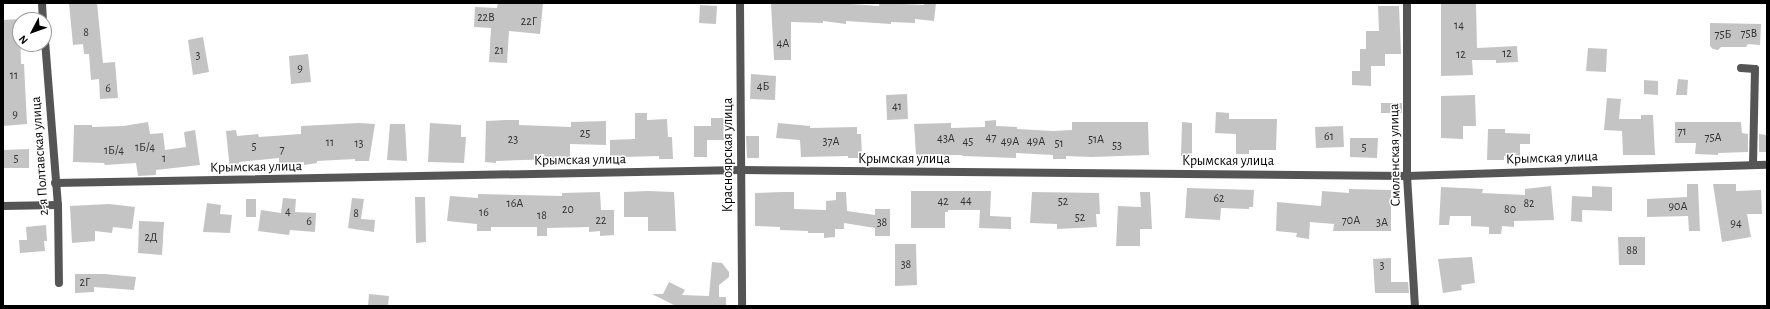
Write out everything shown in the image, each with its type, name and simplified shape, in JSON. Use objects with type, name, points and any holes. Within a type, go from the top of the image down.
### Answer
[{"type":"street","name":"Красноярская улица","points":[[740,3],[742,306]]},
{"type":"street","name":"Смоленская улица","points":[[1407,3],[1407,176],[1415,306]]},
{"type":"street","name":"2-я Полтавская улица","points":[[46,52],[58,205],[59,283]]},
{"type":"street","points":[[1742,68],[1755,69],[1753,165]]},
{"type":"street","name":"Крымская улица","points":[[56,183],[741,170],[1407,176],[1767,165]]},
{"type":"street","points":[[3,206],[58,205]]},
{"type":"building","points":[[69,3],[97,3],[103,63],[115,62],[118,98],[100,99],[99,79],[91,80],[89,54],[84,54],[83,44],[73,45]]},
{"type":"building","points":[[498,3],[543,3],[540,34],[509,31],[507,63],[489,62],[491,28],[474,27],[475,7],[497,8]]},
{"type":"building","points":[[837,3],[879,6],[879,3],[924,5],[924,3],[936,3],[934,21],[915,19],[915,23],[891,22],[891,24],[846,21],[846,24],[823,21],[823,23],[791,22],[791,60],[774,60],[771,4]]},
{"type":"building","points":[[1441,3],[1476,3],[1477,48],[1517,46],[1518,62],[1496,63],[1496,60],[1472,60],[1473,75],[1441,76]]},
{"type":"building","points":[[700,5],[717,6],[716,24],[699,23]]},
{"type":"building","points":[[1378,6],[1399,6],[1401,54],[1385,54],[1385,66],[1371,66],[1371,86],[1352,85],[1352,71],[1360,71],[1360,49],[1366,49],[1366,31],[1379,31]]},
{"type":"building","points":[[12,19],[12,52],[21,52],[21,64],[24,64],[27,124],[3,126],[3,20]]},
{"type":"building","points":[[1710,23],[1761,24],[1760,45],[1748,44],[1746,47],[1721,47],[1718,50],[1713,49],[1710,46]]},
{"type":"building","points":[[203,37],[209,72],[193,75],[188,40]]},
{"type":"building","points":[[1588,48],[1607,49],[1606,72],[1586,71]]},
{"type":"building","points":[[308,54],[311,82],[291,84],[289,56]]},
{"type":"building","points":[[751,74],[776,76],[775,100],[750,99]]},
{"type":"building","points":[[1678,79],[1688,80],[1687,95],[1676,95]]},
{"type":"building","points":[[1644,80],[1658,81],[1658,95],[1644,94]]},
{"type":"building","points":[[907,94],[908,119],[887,120],[886,95]]},
{"type":"building","points":[[1475,95],[1476,126],[1463,126],[1463,139],[1441,138],[1441,96]]},
{"type":"building","points":[[1607,98],[1621,99],[1619,119],[1641,119],[1641,115],[1653,115],[1655,155],[1623,155],[1622,131],[1604,130]]},
{"type":"building","points":[[1381,103],[1402,103],[1402,113],[1381,113]]},
{"type":"building","points":[[1216,112],[1229,113],[1229,119],[1277,119],[1276,150],[1249,150],[1249,154],[1236,154],[1236,134],[1215,133]]},
{"type":"building","points":[[635,113],[647,113],[647,120],[667,119],[668,137],[672,137],[673,159],[659,159],[659,156],[623,157],[623,160],[610,160],[610,140],[635,139]]},
{"type":"building","points":[[711,118],[724,118],[724,140],[707,140],[707,157],[694,157],[694,126],[711,126]]},
{"type":"building","points":[[519,120],[519,125],[571,127],[571,122],[606,121],[606,145],[570,144],[570,162],[555,162],[555,159],[496,161],[496,163],[485,162],[486,121]]},
{"type":"building","points":[[996,120],[996,126],[1053,131],[1072,130],[1072,122],[1148,122],[1149,155],[1091,157],[1066,156],[1066,159],[1053,159],[1053,155],[1016,153],[1016,158],[941,154],[916,155],[914,124],[951,123],[951,128],[985,127],[985,121]]},
{"type":"building","points":[[148,122],[150,134],[163,133],[165,150],[186,147],[184,132],[195,130],[200,165],[156,170],[156,175],[138,176],[136,163],[105,165],[104,163],[73,162],[74,125],[92,125],[92,127],[123,126]]},
{"type":"building","points":[[1182,122],[1192,123],[1192,156],[1181,156]]},
{"type":"building","points":[[1675,122],[1741,122],[1742,133],[1748,134],[1748,152],[1718,153],[1718,155],[1695,154],[1696,143],[1675,143]]},
{"type":"building","points":[[360,123],[375,124],[369,161],[355,161],[355,159],[317,161],[317,163],[304,165],[304,162],[279,164],[279,158],[239,162],[240,168],[230,170],[226,131],[236,130],[237,136],[258,134],[259,137],[301,134],[301,126]]},
{"type":"building","points":[[430,123],[461,125],[461,137],[466,137],[464,163],[428,162]]},
{"type":"building","points":[[778,123],[810,126],[810,128],[857,127],[857,134],[861,134],[862,158],[848,158],[848,156],[801,157],[800,140],[776,138]]},
{"type":"building","points":[[390,124],[405,124],[407,161],[387,160]]},
{"type":"building","points":[[1343,126],[1344,147],[1316,148],[1315,127]]},
{"type":"building","points":[[1488,129],[1505,129],[1505,133],[1530,134],[1530,144],[1520,144],[1520,157],[1504,156],[1504,160],[1487,160]]},
{"type":"building","points":[[1759,134],[1767,135],[1767,152],[1759,152]]},
{"type":"building","points":[[746,136],[759,136],[759,158],[747,158]]},
{"type":"building","points":[[1350,138],[1378,138],[1377,158],[1350,157]]},
{"type":"building","points":[[29,149],[29,168],[3,168],[3,150]]},
{"type":"building","points":[[1687,184],[1698,184],[1700,231],[1689,231],[1688,216],[1647,217],[1647,199],[1687,197]]},
{"type":"building","points":[[1713,184],[1736,184],[1736,191],[1761,190],[1762,214],[1747,214],[1751,237],[1722,242]]},
{"type":"building","points":[[1551,186],[1554,220],[1514,221],[1514,227],[1502,226],[1501,234],[1489,234],[1489,227],[1471,226],[1471,216],[1450,216],[1449,225],[1439,225],[1441,187],[1483,189],[1482,193],[1525,195],[1525,189]]},
{"type":"building","points":[[1592,186],[1612,187],[1612,211],[1582,210],[1582,222],[1571,221],[1572,196],[1592,197]]},
{"type":"building","points":[[1187,188],[1254,190],[1253,207],[1249,207],[1249,209],[1221,208],[1220,220],[1185,218]]},
{"type":"building","points":[[1349,189],[1391,190],[1391,231],[1333,231],[1334,224],[1310,222],[1309,239],[1296,237],[1297,233],[1276,231],[1277,202],[1321,206],[1322,191],[1349,193]]},
{"type":"building","points":[[911,191],[991,191],[990,216],[1011,217],[1011,229],[979,228],[980,210],[948,210],[948,212],[945,212],[945,228],[911,228]]},
{"type":"building","points":[[600,192],[601,210],[614,210],[614,235],[600,236],[600,231],[589,232],[589,227],[547,228],[547,236],[537,236],[537,227],[491,227],[491,231],[477,231],[477,224],[447,221],[450,196],[478,198],[478,194],[562,196],[562,193]]},
{"type":"building","points":[[624,192],[674,192],[676,231],[648,231],[648,217],[624,217]]},
{"type":"building","points":[[794,192],[794,209],[826,210],[826,201],[836,200],[836,192],[846,192],[847,211],[875,215],[875,209],[890,209],[890,236],[875,236],[875,228],[844,223],[844,229],[835,229],[835,237],[824,238],[824,233],[808,233],[808,231],[780,230],[780,227],[755,226],[755,193]]},
{"type":"building","points":[[1032,192],[1099,193],[1100,214],[1096,214],[1097,227],[1057,229],[1057,224],[1030,223]]},
{"type":"building","points":[[1140,192],[1150,192],[1152,229],[1140,229],[1140,246],[1116,246],[1118,206],[1141,207]]},
{"type":"building","points":[[415,197],[425,197],[426,242],[416,243]]},
{"type":"building","points":[[283,198],[296,199],[295,212],[316,213],[315,232],[290,230],[289,235],[258,231],[261,210],[281,213]]},
{"type":"building","points":[[352,198],[364,199],[361,219],[375,220],[374,232],[348,228]]},
{"type":"building","points":[[246,199],[256,199],[256,217],[246,217]]},
{"type":"building","points":[[207,203],[221,205],[220,214],[232,215],[230,233],[203,232]]},
{"type":"building","points":[[109,204],[135,207],[132,229],[113,227],[112,233],[95,231],[95,241],[72,243],[70,206]]},
{"type":"building","points":[[139,221],[164,222],[162,255],[138,253]]},
{"type":"building","points":[[46,225],[47,241],[44,241],[45,251],[20,253],[19,240],[27,240],[26,227]]},
{"type":"building","points":[[1618,237],[1645,237],[1645,265],[1619,265]]},
{"type":"building","points":[[895,244],[916,244],[917,285],[895,286]]},
{"type":"building","points":[[1472,257],[1475,283],[1461,285],[1462,290],[1443,293],[1438,259]]},
{"type":"building","points":[[1391,258],[1391,282],[1408,282],[1409,293],[1375,293],[1373,259]]},
{"type":"building","points":[[712,262],[722,263],[729,272],[729,277],[719,285],[719,297],[726,297],[726,306],[676,306],[652,294],[663,294],[669,282],[685,290],[682,295],[709,296]]},
{"type":"building","points":[[75,274],[105,274],[136,277],[134,290],[94,287],[94,292],[75,293]]},
{"type":"building","points":[[369,294],[389,296],[388,306],[368,306]]}]
